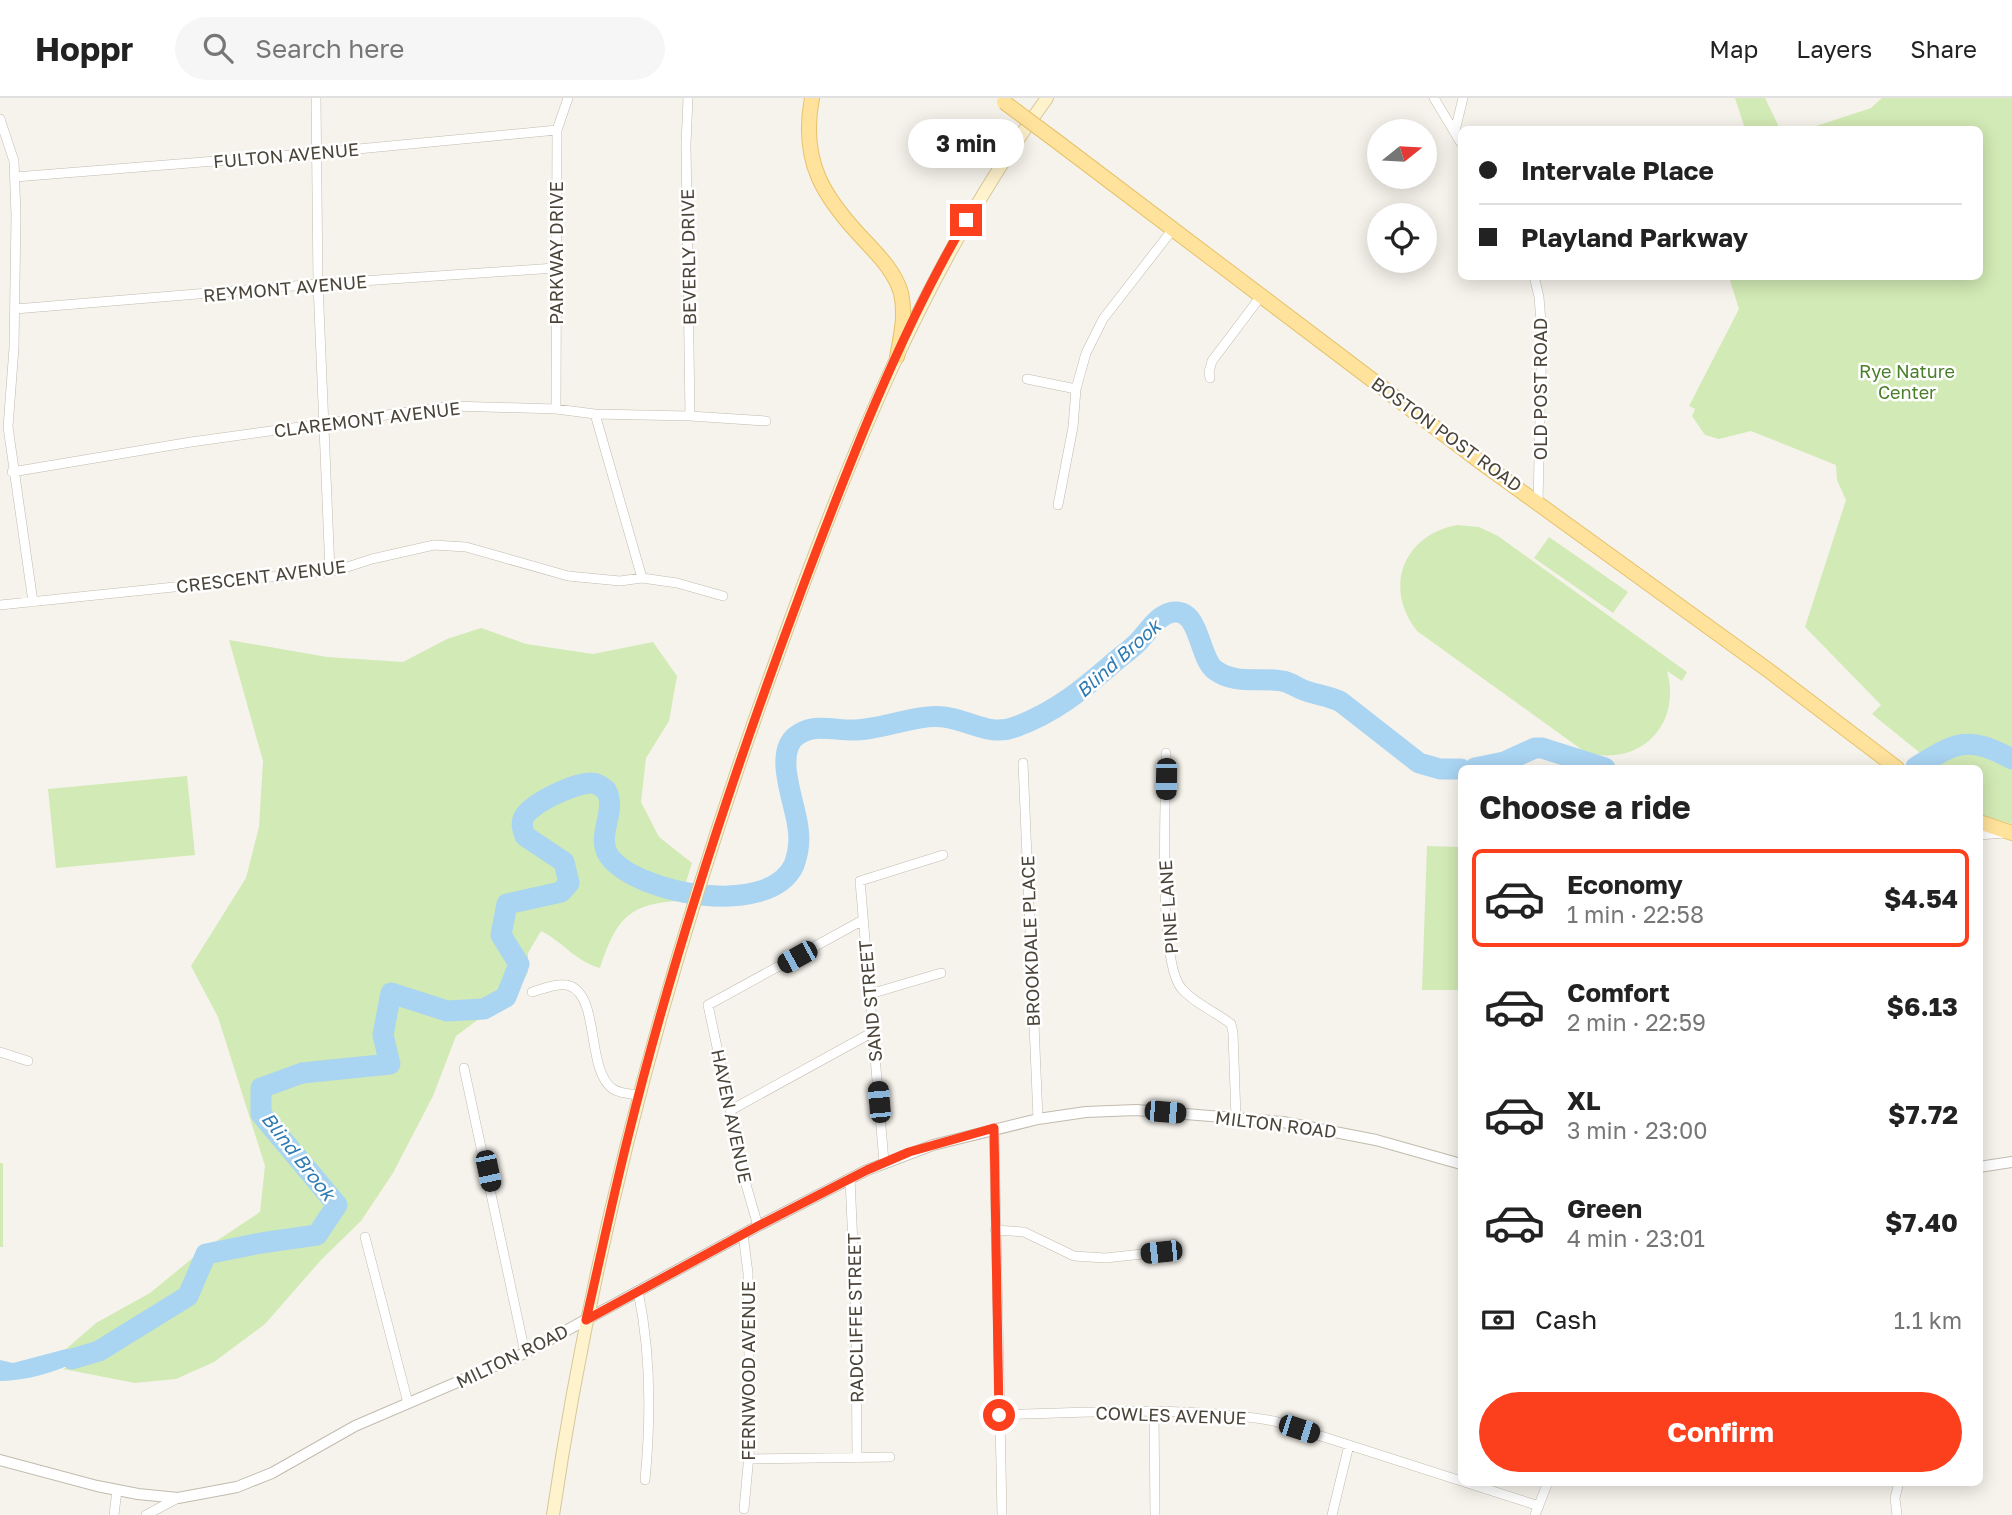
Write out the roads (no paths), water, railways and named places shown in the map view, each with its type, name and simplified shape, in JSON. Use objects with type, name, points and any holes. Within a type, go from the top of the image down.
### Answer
[{"type":"main road","points":[[812,98],[809,143],[811,159],[821,187],[844,219],[888,268],[900,291],[903,320],[897,357]]},
{"type":"main road","points":[[553,1515],[586,1320],[640,1094],[689,920],[743,750],[802,588],[860,441],[897,357],[955,239],[999,166],[1047,98]]},
{"type":"main road","name":"BOSTON POST ROAD","points":[[1001,100],[1482,463],[1538,501],[1893,765]]},
{"type":"main road","points":[[1983,823],[2011,833]]},
{"type":"street","points":[[316,98],[322,423],[330,571]]},
{"type":"street","name":"PARKWAY DRIVE","points":[[555,409],[557,130],[568,98]]},
{"type":"street","name":"BEVERLY DRIVE","points":[[688,98],[690,416]]},
{"type":"street","points":[[1434,98],[1458,137]]},
{"type":"street","points":[[1455,131],[1464,98]]},
{"type":"street","points":[[0,119],[14,161],[15,177],[14,348],[8,427],[12,472],[33,602]]},
{"type":"street","name":"FULTON AVENUE","points":[[15,177],[557,130]]},
{"type":"street","points":[[1058,505],[1073,427],[1076,389],[1086,352],[1103,319],[1173,229]]},
{"type":"street","name":"REYMONT AVENUE","points":[[15,309],[555,268]]},
{"type":"street","name":"OLD POST ROAD","points":[[1535,280],[1542,334],[1538,501]]},
{"type":"street","points":[[1210,378],[1212,361],[1262,296]]},
{"type":"street","points":[[1027,379],[1076,389]]},
{"type":"street","name":"CLAREMONT AVENUE","points":[[12,472],[191,442],[452,407],[555,409],[595,414],[766,421]]},
{"type":"street","points":[[595,414],[642,578]]},
{"type":"street","name":"CRESCENT AVENUE","points":[[0,605],[330,571],[434,545],[466,547],[568,576],[620,581],[642,578],[677,583],[723,596]]},
{"type":"street","name":"PINE LANE","points":[[1166,753],[1164,858],[1166,919],[1173,967],[1181,989],[1231,1024],[1236,1118]]},
{"type":"street","name":"BROOKDALE PLACE","points":[[1023,763],[1038,1119]]},
{"type":"street","points":[[1983,835],[2011,833]]},
{"type":"street","name":"SAND STREET","points":[[884,1162],[860,881],[943,855]]},
{"type":"street","name":"HAVEN AVENUE","points":[[758,1226],[747,1188],[708,1005],[863,920]]},
{"type":"street","points":[[870,994],[941,973]]},
{"type":"street","points":[[532,992],[562,985],[578,991],[586,1007],[598,1061],[608,1085],[622,1093],[640,1094]]},
{"type":"street","points":[[731,1110],[873,1032]]},
{"type":"street","points":[[0,1052],[28,1061]]},
{"type":"street","points":[[464,1068],[525,1353]]},
{"type":"street","name":"MILTON ROAD","points":[[0,1460],[117,1490],[178,1498],[214,1493],[254,1481],[292,1463],[355,1426],[525,1353],[758,1226],[884,1162],[933,1145],[1038,1119],[1086,1112],[1136,1110],[1283,1122],[1341,1132],[1458,1163]]},
{"type":"street","points":[[994,1128],[1002,1515]]},
{"type":"street","points":[[1983,1166],[2012,1161]]},
{"type":"street","name":"RADCLIFFE STREET","points":[[850,1178],[856,1314],[857,1458]]},
{"type":"street","points":[[995,1230],[1024,1232],[1074,1256],[1105,1258],[1161,1252],[1174,1244]]},
{"type":"street","name":"FERNWOOD AVENUE","points":[[743,1234],[747,1273],[750,1460],[744,1509]]},
{"type":"street","points":[[365,1237],[408,1403]]},
{"type":"street","points":[[638,1291],[647,1349],[648,1434],[645,1480]]},
{"type":"street","points":[[1154,1412],[1155,1515]]},
{"type":"street","name":"COWLES AVENUE","points":[[999,1415],[1154,1412],[1229,1414],[1274,1421],[1458,1483]]},
{"type":"street","points":[[1332,1515],[1349,1444]]},
{"type":"street","points":[[750,1460],[890,1457]]},
{"type":"street","name":"COWLES AVENUE","points":[[1467,1486],[1537,1511]]},
{"type":"street","points":[[1537,1511],[1546,1486]]},
{"type":"street","points":[[1897,1515],[1895,1498],[1898,1486]]},
{"type":"street","points":[[114,1515],[117,1490]]},
{"type":"street","points":[[146,1515],[178,1498]]},
{"type":"water","points":[[66,1349],[99,1351],[51,1372],[0,1381],[0,1360],[13,1363]]},
{"type":"waterway","name":"Blind Brook","points":[[72,1359],[99,1351],[188,1296],[206,1254],[317,1235],[337,1205],[261,1114],[261,1088],[302,1073],[390,1064],[383,1035],[391,993],[447,1011],[484,1009],[506,997],[519,964],[501,935],[507,904],[561,892],[569,883],[564,862],[525,836],[523,819],[533,807],[564,790],[591,783],[606,790],[610,807],[605,848],[609,856],[624,870],[673,890],[702,895],[732,896],[758,892],[780,882],[794,865],[797,856],[799,833],[786,764],[791,742],[799,734],[820,728],[867,729],[933,717],[944,717],[988,729],[1006,730],[1042,715],[1067,700],[1134,646],[1160,618],[1176,612],[1190,619],[1210,664],[1223,675],[1239,679],[1285,682],[1336,700],[1419,763],[1440,769],[1458,769]]},
{"type":"waterway","name":"Blind Brook","points":[[1919,765],[1953,747],[1973,744],[2012,759]]},
{"type":"waterway","name":"Blind Brook","points":[[1490,765],[1504,762],[1535,748],[1596,765]]},
{"type":"park label","name":"Rye Nature Center","points":[[1907,381]]}]
